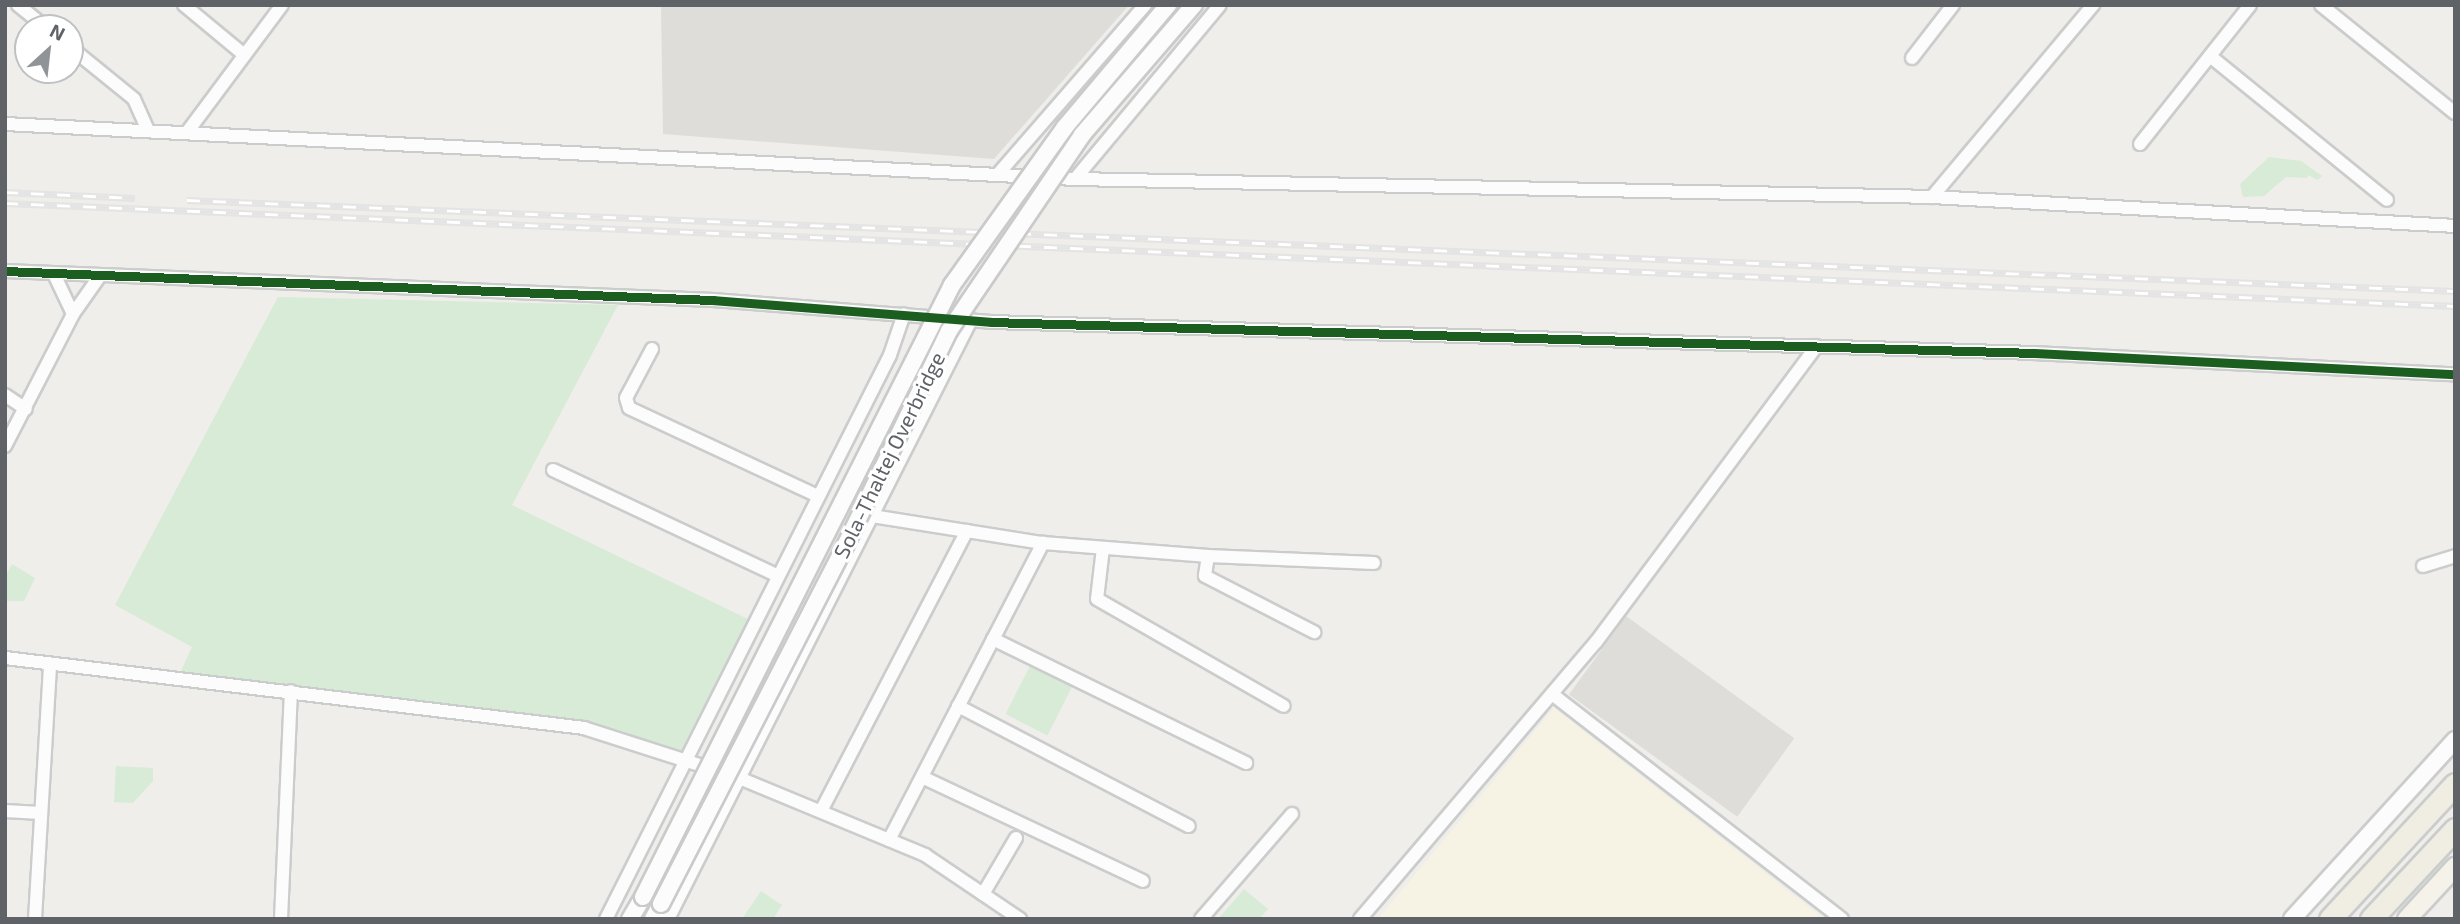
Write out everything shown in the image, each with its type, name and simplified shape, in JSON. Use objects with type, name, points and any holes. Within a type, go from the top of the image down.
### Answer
[{"type":"highway","points":[[2330,919],[2455,784]]},
{"type":"highway","points":[[2371,919],[2455,829]]},
{"type":"main road","points":[[2407,919],[2455,867]]},
{"type":"street","points":[[184,5],[243,53]]},
{"type":"street","points":[[188,131],[243,53],[282,5]]},
{"type":"street","points":[[999,173],[1145,5]]},
{"type":"street","name":"Sola-Thaltej Overbridge","points":[[630,919],[952,285],[1065,127],[1168,5]]},
{"type":"street","name":"Sola-Thaltej Overbridge","points":[[653,919],[846,544],[949,331],[1082,135],[1194,5]]},
{"type":"street","points":[[1075,178],[1220,5]]},
{"type":"street","points":[[1912,58],[1954,5]]},
{"type":"street","points":[[1932,197],[2093,5]]},
{"type":"street","points":[[2140,144],[2250,5]]},
{"type":"street","points":[[2322,5],[2455,114]]},
{"type":"street","points":[[2210,56],[2387,200]]},
{"type":"street","points":[[84,58],[134,99],[148,131]]},
{"type":"street","points":[[5,124],[188,131],[1075,178],[1932,197],[2455,226]]},
{"type":"street","points":[[5,271],[99,277],[713,300],[971,320],[1817,346],[2455,374]]},
{"type":"street","points":[[54,274],[74,314]]},
{"type":"street","points":[[5,446],[74,314],[99,277]]},
{"type":"street","points":[[606,919],[890,355],[904,314]]},
{"type":"street","points":[[668,919],[737,777],[971,320]]},
{"type":"street","points":[[1360,919],[1596,642],[1817,346]]},
{"type":"street","points":[[652,349],[626,398],[629,408],[818,496]]},
{"type":"street","points":[[5,395],[26,409]]},
{"type":"street","points":[[553,470],[778,576]]},
{"type":"street","points":[[872,516],[1043,543],[1208,556],[1374,563]]},
{"type":"street","points":[[821,811],[967,531]]},
{"type":"street","points":[[889,840],[1043,543]]},
{"type":"street","points":[[1103,548],[1097,599],[1284,706]]},
{"type":"street","points":[[1208,556],[1205,576],[1314,632]]},
{"type":"street","points":[[2423,566],[2455,556]]},
{"type":"street","points":[[993,639],[1245,762]]},
{"type":"street","points":[[5,658],[584,728],[737,777],[925,855],[1020,919]]},
{"type":"street","points":[[35,919],[50,663]]},
{"type":"street","points":[[281,919],[291,691]]},
{"type":"street","points":[[1552,694],[1842,919]]},
{"type":"street","points":[[958,706],[1189,826]]},
{"type":"street","points":[[2292,919],[2455,740]]},
{"type":"street","points":[[922,777],[1143,881]]},
{"type":"street","points":[[5,811],[41,813]]},
{"type":"street","points":[[1201,919],[1292,814]]},
{"type":"street","points":[[983,894],[1016,838]]},
{"type":"shaded area","points":[[661,5],[1129,5],[994,159],[663,134]]},
{"type":"shaded area","points":[[1626,616],[1794,738],[1737,817],[1569,694]]},
{"type":"shaded area","points":[[1554,708],[1824,919],[1378,919]]},
{"type":"green space","points":[[2269,157],[2301,161],[2322,176],[2318,180],[2308,175],[2307,178],[2286,177],[2264,196],[2243,197],[2240,184]]},
{"type":"green space","points":[[278,297],[618,305],[512,505],[748,619],[679,754],[585,725],[180,673],[192,647],[115,605]]},
{"type":"green space","points":[[12,564],[35,578],[24,601],[5,601],[5,577]]},
{"type":"green space","points":[[1030,666],[1072,687],[1047,735],[1005,714]]},
{"type":"green space","points":[[116,766],[153,768],[153,781],[133,803],[114,802]]},
{"type":"green space","points":[[1244,889],[1268,909],[1259,919],[1218,919]]},
{"type":"green space","points":[[761,891],[782,905],[773,919],[742,919]]},
{"type":"railway","points":[[5,192],[135,198]]},
{"type":"railway","points":[[187,200],[2455,291]]},
{"type":"railway","points":[[5,203],[2455,306]]},
{"type":"cycle path","points":[[5,271],[713,300],[991,322],[2034,353],[2455,374]]}]
